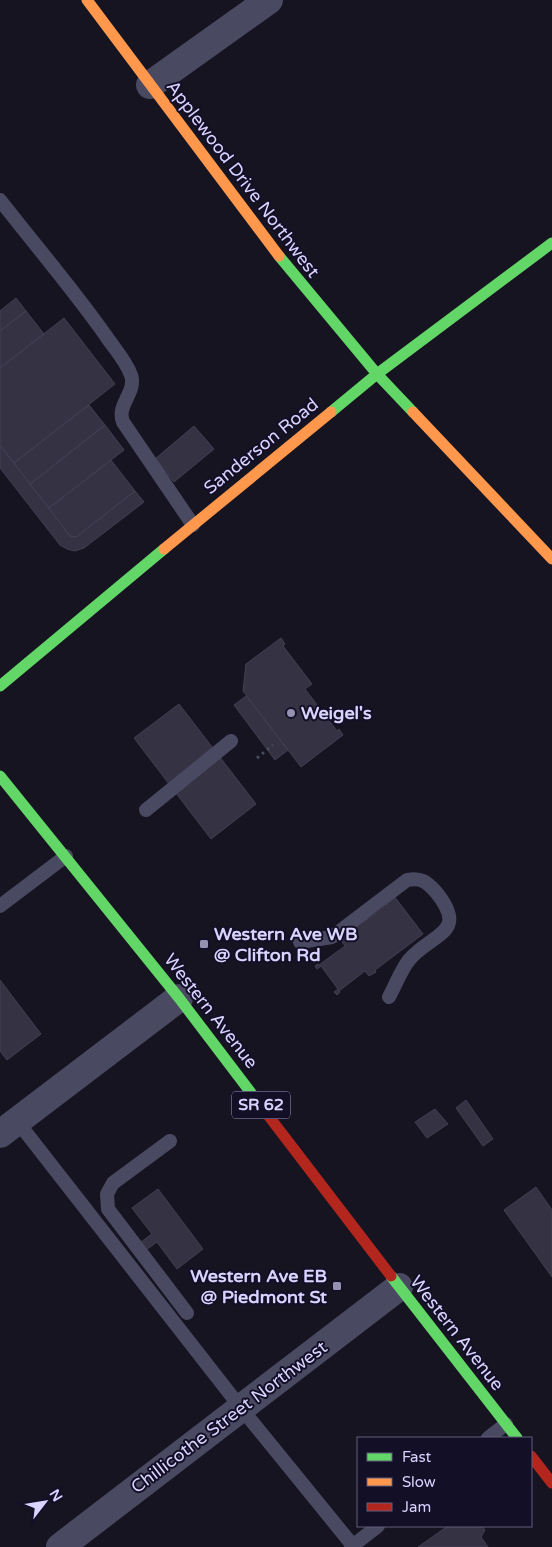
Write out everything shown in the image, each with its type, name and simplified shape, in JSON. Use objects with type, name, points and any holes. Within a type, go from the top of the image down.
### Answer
[{"type":"street","name":"Applewood Drive Northwest","points":[[87,0],[297,279],[377,374],[552,559]]},
{"type":"street","points":[[150,85],[269,0]]},
{"type":"street","name":"Sanderson Road","points":[[0,686],[377,374],[552,243]]},
{"type":"street","name":"Western Avenue","points":[[0,776],[179,998],[398,1287],[516,1437]]},
{"type":"street","points":[[9,1127],[179,998]]},
{"type":"street","name":"Chillicothe Street Northwest","points":[[60,1547],[398,1287]]},
{"type":"street","points":[[532,1457],[552,1483]]},
{"type":"lane","points":[[0,200],[91,315],[129,369],[133,380],[121,417],[125,427],[193,525]]},
{"type":"lane","points":[[146,810],[230,742]]},
{"type":"lane","points":[[0,906],[66,856]]},
{"type":"lane","points":[[300,942],[332,938],[407,880],[415,878],[429,884],[449,910],[449,924],[445,931],[409,960],[389,998]]},
{"type":"lane","points":[[9,1127],[241,1408],[352,1547],[377,1527]]},
{"type":"lane","points":[[170,1141],[113,1183],[107,1194],[108,1209],[186,1314]]},
{"type":"lane","points":[[489,1437],[506,1424]]},
{"type":"path","points":[[257,758],[273,745]]},
{"type":"building","points":[[16,298],[26,311],[0,331],[0,311]]},
{"type":"building","points":[[26,311],[44,334],[0,368],[0,331]]},
{"type":"building","points":[[64,318],[115,384],[14,463],[0,445],[0,368]]},
{"type":"building","points":[[89,405],[105,425],[30,484],[14,463]]},
{"type":"building","points":[[105,425],[124,450],[49,508],[30,484]]},
{"type":"building","points":[[194,426],[214,449],[174,482],[155,459]]},
{"type":"building","points":[[0,445],[70,536],[76,537],[135,491],[144,502],[84,548],[75,551],[67,549],[60,545],[0,468]]},
{"type":"building","points":[[111,460],[135,491],[76,537],[70,536],[49,508]]},
{"type":"building","name":"Weigel's","points":[[281,638],[285,644],[283,646],[312,684],[305,689],[337,731],[339,729],[343,735],[301,767],[243,691],[246,664]]},
{"type":"building","points":[[246,696],[288,750],[275,760],[234,705]]},
{"type":"building","points":[[179,704],[256,804],[211,839],[134,738]]},
{"type":"building","points":[[394,896],[423,934],[375,970],[376,972],[369,976],[365,971],[339,991],[337,995],[334,992],[338,989],[321,966],[317,969],[315,966],[345,946],[340,939],[387,905],[385,903]]},
{"type":"building","points":[[0,980],[41,1034],[7,1060],[0,1051]]},
{"type":"building","points":[[466,1100],[493,1139],[483,1146],[456,1108]]},
{"type":"building","points":[[435,1109],[448,1124],[427,1138],[415,1122]]},
{"type":"building","points":[[536,1187],[552,1210],[552,1277],[504,1210]]},
{"type":"building","points":[[158,1189],[203,1249],[177,1269],[157,1242],[146,1250],[141,1242],[152,1234],[132,1208]]},
{"type":"building","points":[[447,1527],[483,1527],[485,1530],[481,1537],[488,1547],[418,1547]]},
{"type":"traffic: fast","points":[[331,412],[377,374],[552,243]]},
{"type":"traffic: fast","points":[[279,256],[377,374],[413,412]]},
{"type":"traffic: fast","points":[[0,686],[164,549]]},
{"type":"traffic: fast","points":[[0,776],[179,998],[261,1106]]},
{"type":"traffic: fast","points":[[391,1276],[516,1437]]},
{"type":"traffic: slow","points":[[87,0],[279,256]]},
{"type":"traffic: slow","points":[[164,549],[331,412]]},
{"type":"traffic: slow","points":[[413,412],[552,559]]},
{"type":"traffic: jam","points":[[261,1106],[391,1276]]},
{"type":"traffic: jam","points":[[532,1457],[552,1483]]},
{"type":"place","name":"Weigel's","points":[[291,713]]},
{"type":"place","name":"Western Ave WB @ Clifton Rd","points":[[204,944]]},
{"type":"place","name":"Western Ave EB @ Piedmont St","points":[[337,1286]]}]
